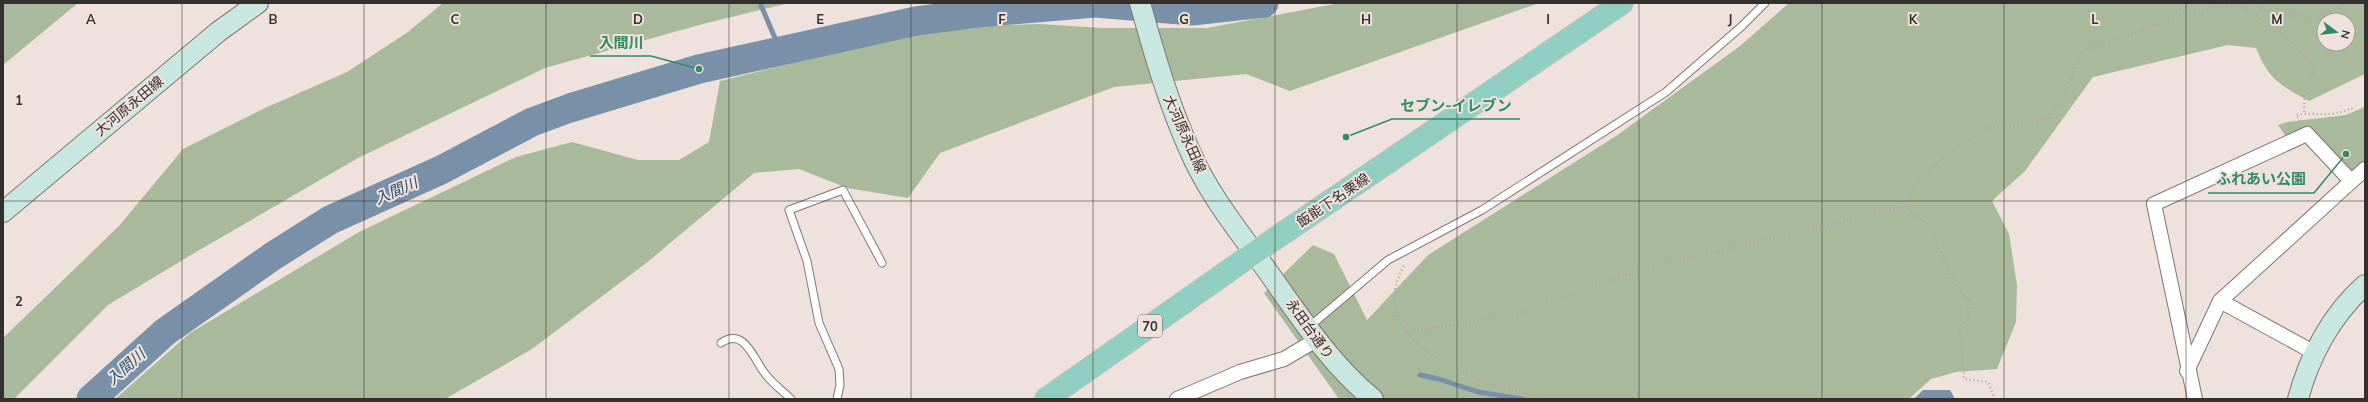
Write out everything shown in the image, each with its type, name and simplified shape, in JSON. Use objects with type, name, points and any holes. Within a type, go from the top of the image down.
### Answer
[{"type":"main road","name":"飯能下名栗線","points":[[1046,399],[1254,252],[1622,3]]},
{"type":"street","name":"大河原永田線","points":[[3,212],[218,32],[258,3]]},
{"type":"street","name":"大河原永田線","points":[[1140,3],[1162,79],[1189,150],[1209,187],[1254,252]]},
{"type":"street","points":[[2195,399],[2187,371],[2154,204],[2307,134],[2351,181]]},
{"type":"street","points":[[2187,371],[2220,301],[2365,169]]},
{"type":"street","name":"永田台通り","points":[[1254,252],[1312,334],[1340,369],[1373,399]]},
{"type":"street","points":[[2298,399],[2304,377],[2315,353],[2338,314],[2365,285]]},
{"type":"street","points":[[2220,301],[2315,353]]},
{"type":"street","points":[[1177,399],[1195,395],[1240,372],[1284,359],[1312,334]]},
{"type":"lane","points":[[1312,334],[1388,260],[1482,210],[1666,92],[1742,26],[1765,3]]},
{"type":"lane","points":[[837,399],[840,385],[839,369],[819,323],[808,261],[789,210],[843,190],[882,263]]},
{"type":"lane","points":[[721,343],[727,339],[736,338],[743,342],[749,347],[766,376],[791,399]]},
{"type":"path","points":[[1904,208],[1920,178],[1957,146],[1992,127],[2019,126],[2048,118],[2067,89],[2081,51],[2132,35],[2186,12],[2251,3],[2273,14],[2308,17],[2336,10],[2342,3]]},
{"type":"path","points":[[2240,4],[2255,17],[2288,39],[2295,49],[2315,68],[2305,91],[2304,114]]},
{"type":"path","points":[[2307,134],[2296,115],[2304,114],[2328,116],[2351,108],[2365,122]]},
{"type":"path","points":[[1406,332],[1510,316],[1651,267],[1904,208],[1928,224],[1956,286],[1969,300],[1968,317],[1960,327],[1964,379],[1988,382],[1995,399]]},
{"type":"path","points":[[1418,244],[1402,268],[1396,286],[1394,304],[1406,332],[1441,362],[1486,382],[1547,399]]},
{"type":"green space","points":[[3,3],[78,3],[3,65]]},
{"type":"green space","points":[[443,3],[789,3],[703,24],[545,68],[358,158],[108,305],[14,399],[3,399],[3,338],[119,226],[183,149],[265,108],[347,72],[408,32]]},
{"type":"green space","points":[[1340,3],[1539,3],[1290,91],[1246,74],[1114,87],[940,153],[908,198],[847,188],[799,169],[754,173],[645,264],[532,349],[445,399],[115,399],[190,333],[359,232],[516,157],[572,142],[638,160],[679,160],[709,142],[720,81],[938,27],[1039,24],[1103,28],[1207,28]]},
{"type":"green space","points":[[1789,3],[2365,3],[2365,74],[2309,101],[2283,86],[2271,75],[2256,48],[2228,45],[2093,77],[2025,171],[1992,201],[2009,234],[2017,285],[2016,322],[1997,369],[1956,372],[1931,379],[1909,399],[1339,399],[1264,293],[1313,245],[1334,254],[1367,320],[1428,255],[1616,136],[1740,46]]},
{"type":"green space","points":[[2365,107],[2365,168],[2351,181],[2307,134],[2289,141],[2278,125],[2287,122],[2346,115]]},
{"type":"water","points":[[1923,390],[1950,390],[1955,399],[1914,399]]},
{"type":"waterway","points":[[760,3],[781,52]]},
{"type":"waterway","name":"入間川","points":[[91,399],[165,332],[273,256],[330,220],[441,170],[532,122],[570,108],[699,69],[916,21],[977,13],[1095,3],[1192,11],[1264,3]]},
{"type":"waterway","points":[[1420,375],[1439,379],[1478,392],[1522,399]]},
{"type":"place","name":"入間川","points":[[699,69]]},
{"type":"place","name":"セブン-イレブン","points":[[1346,137]]},
{"type":"place","name":"ふれあい公園","points":[[2346,154]]}]
